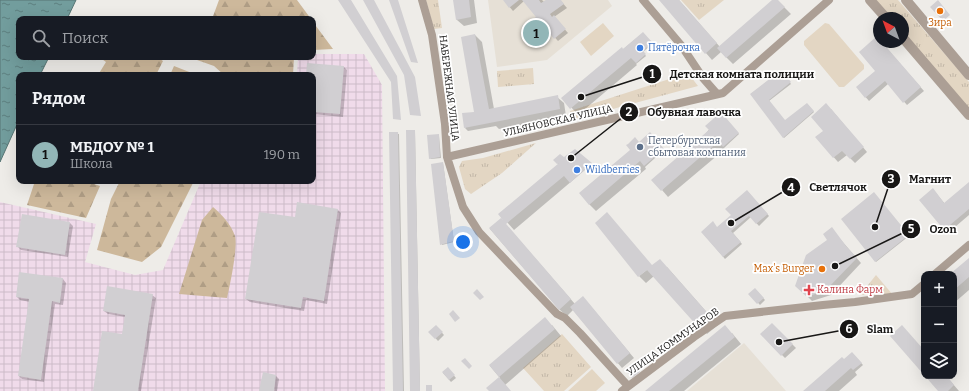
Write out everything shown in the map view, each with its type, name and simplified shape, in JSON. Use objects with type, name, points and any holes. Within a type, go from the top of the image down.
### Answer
[{"type":"street","name":"НАБЕРЕЖНАЯ УЛИЦА","points":[[422,0],[432,35],[445,124],[447,157],[463,207],[478,232],[557,314],[565,318],[580,333],[625,389]]},
{"type":"street","points":[[642,0],[681,45],[703,78],[717,94]]},
{"type":"street","name":"УЛЬЯНОВСКАЯ УЛИЦА","points":[[447,157],[722,93],[829,0]]},
{"type":"street","points":[[870,0],[881,12]]},
{"type":"street","points":[[906,0],[969,75]]},
{"type":"street","points":[[909,45],[969,115]]},
{"type":"street","points":[[939,271],[969,245]]},
{"type":"street","name":"УЛИЦА КОММУНАРОВ","points":[[625,389],[694,337],[725,316],[855,302],[912,294],[921,286]]},
{"type":"shaded area","points":[[488,0],[608,0],[612,6],[547,60],[497,67]]},
{"type":"shaded area","points":[[316,54],[364,54],[382,85],[385,391],[0,391],[0,202],[96,224],[85,262],[135,275],[163,270],[200,184],[316,184],[316,72],[297,72],[298,60],[316,60]]},
{"type":"shaded area","points":[[744,343],[786,391],[687,391]]},
{"type":"green space","points":[[219,0],[297,0],[309,16],[213,16]]},
{"type":"green space","points":[[426,0],[438,0],[442,28],[434,29]]},
{"type":"green space","points":[[681,0],[724,0],[699,20]]},
{"type":"green space","points":[[876,0],[898,0],[908,12],[886,12]]},
{"type":"green space","points":[[909,13],[969,82],[969,109],[909,39]]},
{"type":"green space","points":[[603,23],[614,36],[591,56],[580,42]]},
{"type":"green space","points":[[825,23],[829,24],[864,65],[864,69],[844,87],[839,87],[804,45],[804,41]]},
{"type":"green space","points":[[316,26],[333,49],[316,50]]},
{"type":"green space","points":[[103,60],[163,61],[158,72],[100,72],[106,62]]},
{"type":"green space","points":[[197,60],[294,60],[293,72],[221,72],[214,66]]},
{"type":"green space","points":[[174,66],[189,72],[171,72]]},
{"type":"green space","points":[[533,68],[534,84],[498,87],[497,71]]},
{"type":"green space","points":[[688,73],[698,86],[572,120],[570,111]]},
{"type":"green space","points":[[536,143],[502,173],[471,194],[465,189],[459,167],[462,161],[483,158]]},
{"type":"green space","points":[[34,184],[94,184],[100,186],[86,218],[27,205]]},
{"type":"green space","points":[[118,184],[192,184],[161,247],[142,262],[97,250],[111,199]]},
{"type":"green space","points":[[213,207],[229,224],[236,241],[232,276],[227,298],[179,294],[202,220]]},
{"type":"green space","points":[[876,275],[893,295],[860,295]]},
{"type":"green space","points":[[562,334],[591,367],[564,391],[544,391],[523,368]]},
{"type":"green space","points":[[592,369],[605,383],[596,391],[568,391]]},
{"type":"water","points":[[0,0],[76,0],[68,16],[16,16],[16,60],[48,60],[42,72],[16,72],[16,127],[0,162]]},
{"type":"building","points":[[338,0],[351,0],[397,76],[401,120],[393,119],[391,82]]},
{"type":"building","points":[[363,0],[374,0],[415,77],[421,116],[410,115],[404,75]]},
{"type":"building","points":[[389,0],[398,0],[418,63],[411,62]]},
{"type":"building","points":[[453,0],[469,0],[471,17],[456,20]]},
{"type":"building","points":[[503,0],[519,0],[509,8]]},
{"type":"building","points":[[522,0],[539,0],[541,3],[546,0],[561,0],[564,4],[550,14],[552,17],[554,15],[566,29],[554,39],[546,26],[532,38],[522,26],[536,17]]},
{"type":"building","points":[[659,0],[679,0],[717,43],[705,54]]},
{"type":"building","points":[[772,0],[778,0],[785,7],[726,58],[717,48]]},
{"type":"building","name":"Зира","points":[[938,0],[950,15],[943,21],[930,7]]},
{"type":"building","points":[[643,32],[652,42],[643,51],[646,54],[636,63],[631,58],[570,109],[561,98],[622,47],[623,49]]},
{"type":"building","points":[[475,34],[489,109],[558,95],[560,109],[464,128],[462,113],[474,112],[461,37]]},
{"type":"building","points":[[873,40],[873,48],[887,48],[921,87],[903,103],[885,81],[865,98],[856,87],[875,71],[859,52]]},
{"type":"building","points":[[307,63],[344,66],[340,114],[316,112],[316,72],[306,72]]},
{"type":"building","points":[[781,70],[791,82],[769,100],[785,120],[807,103],[814,111],[783,138],[750,94]]},
{"type":"building","points":[[826,103],[864,147],[850,159],[842,151],[833,158],[815,137],[823,131],[811,117]]},
{"type":"building","points":[[721,112],[739,133],[723,147],[719,141],[661,191],[651,180],[709,130],[705,126]]},
{"type":"building","points":[[406,130],[415,130],[420,391],[410,391]]},
{"type":"building","points":[[389,132],[398,132],[403,391],[393,391]]},
{"type":"building","points":[[650,132],[664,149],[644,166],[640,161],[589,205],[579,193],[630,150],[626,145],[635,137],[639,142]]},
{"type":"building","points":[[439,134],[440,157],[429,159],[427,135]]},
{"type":"building","points":[[575,149],[592,163],[570,183],[564,176],[506,224],[498,214],[559,163],[557,164],[553,160],[560,154],[564,157]]},
{"type":"building","points":[[443,162],[454,241],[440,245],[431,164]]},
{"type":"building","points":[[969,182],[969,209],[944,230],[919,200],[933,188],[944,203]]},
{"type":"building","points":[[747,190],[768,214],[756,224],[749,216],[731,231],[741,242],[723,257],[701,232],[713,221],[717,227],[731,215],[725,209]]},
{"type":"building","points":[[874,192],[909,235],[875,262],[841,219]]},
{"type":"building","points":[[297,202],[338,209],[324,301],[303,297],[301,308],[245,299],[259,212],[295,217]]},
{"type":"building","points":[[607,212],[652,265],[660,259],[712,318],[699,328],[647,270],[638,277],[595,223]]},
{"type":"building","points":[[22,214],[70,222],[65,255],[16,247]]},
{"type":"building","points":[[501,218],[571,299],[559,310],[489,228]]},
{"type":"building","points":[[832,227],[857,258],[826,290],[807,297],[795,286],[806,255],[827,240],[823,234]]},
{"type":"building","points":[[969,258],[969,277],[957,287],[957,271],[954,271]]},
{"type":"building","points":[[19,272],[63,278],[60,303],[52,301],[41,380],[18,376],[29,299],[16,297]]},
{"type":"building","points":[[107,286],[153,294],[138,391],[93,391],[102,331],[122,334],[125,315],[103,311]]},
{"type":"building","points":[[755,288],[764,298],[757,304],[748,294]]},
{"type":"building","points":[[477,289],[484,297],[480,300],[473,293]]},
{"type":"building","points":[[583,296],[630,353],[617,364],[570,307]]},
{"type":"building","points":[[453,310],[460,318],[455,322],[449,314]]},
{"type":"building","points":[[545,317],[555,329],[499,377],[489,365]]},
{"type":"building","points":[[772,323],[793,344],[781,356],[760,334]]},
{"type":"building","points":[[436,325],[443,332],[435,339],[428,332]]},
{"type":"building","points":[[725,325],[735,337],[669,391],[645,391]]},
{"type":"building","points":[[902,325],[921,347],[921,372],[890,336]]},
{"type":"building","points":[[852,352],[862,363],[853,370],[851,368],[825,391],[803,391],[842,357],[844,359]]},
{"type":"building","points":[[465,358],[472,366],[469,369],[461,361]]},
{"type":"building","points":[[636,366],[640,372],[632,378],[627,372]]},
{"type":"building","points":[[448,367],[455,375],[449,380],[442,372]]},
{"type":"building","points":[[263,372],[276,375],[274,391],[259,391]]},
{"type":"building","points":[[499,377],[511,391],[489,391],[486,388]]},
{"type":"building","points":[[928,379],[949,379],[954,385],[948,391],[938,391]]},
{"type":"building","points":[[426,385],[432,385],[432,391],[426,391]]},
{"type":"place","name":"Зира","points":[[940,11]]},
{"type":"place","name":"МБДОУ № 1","points":[[536,33]]},
{"type":"place","name":"Пятёрочка","points":[[640,48]]},
{"type":"place","name":"Детская комната полиции","points":[[581,97]]},
{"type":"place","name":"Петербургская сбытовая компания","points":[[640,147]]},
{"type":"place","name":"Обувная лавочка","points":[[571,158]]},
{"type":"place","name":"Wildberries","points":[[577,170]]},
{"type":"place","name":"Светлячок","points":[[731,223]]},
{"type":"place","name":"Магнит","points":[[875,227]]},
{"type":"place","name":"Ozon","points":[[835,266]]},
{"type":"place","name":"Max's Burger","points":[[822,269]]},
{"type":"place","name":"Калина Фарм","points":[[809,290]]},
{"type":"place","name":"Slam","points":[[779,342]]}]
